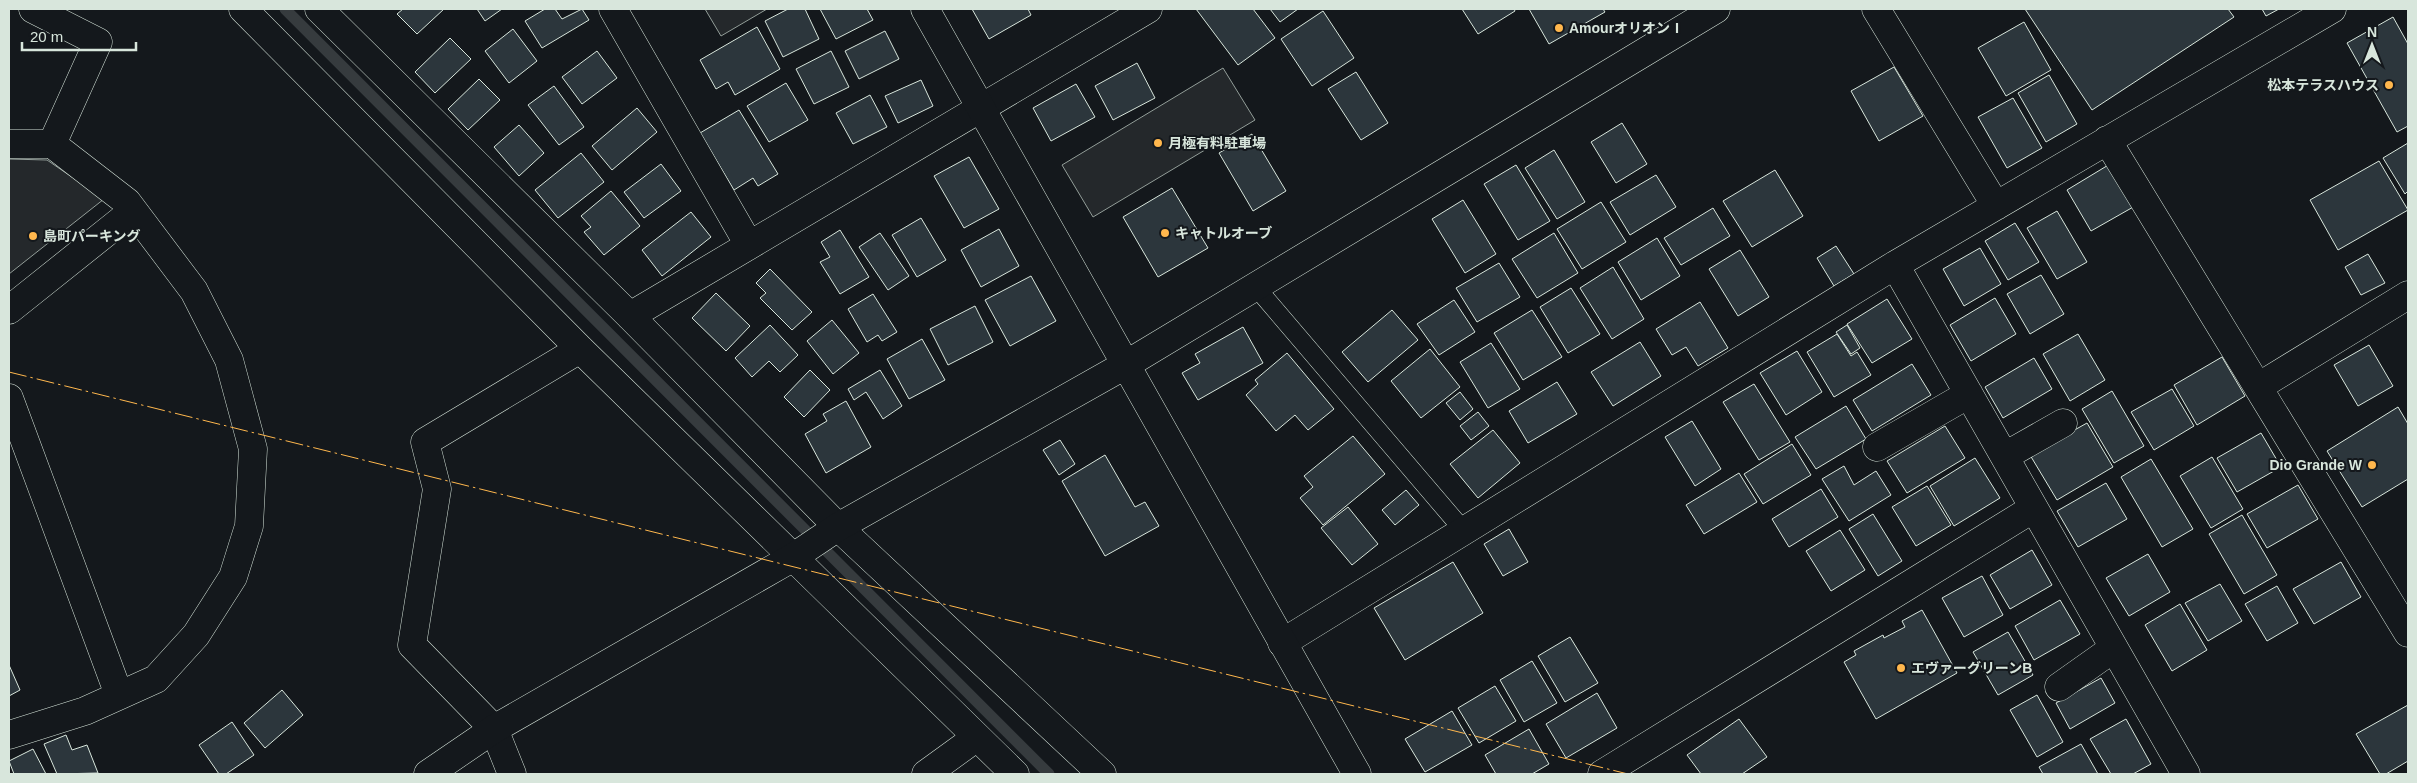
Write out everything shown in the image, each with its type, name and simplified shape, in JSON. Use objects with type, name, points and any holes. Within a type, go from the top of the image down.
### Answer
[{"type":"street","points":[[32,9],[98,42],[52,144]]},
{"type":"street","points":[[243,9],[580,349],[1015,774]]},
{"type":"street","points":[[320,9],[630,316],[838,527],[1102,774]]},
{"type":"street","points":[[613,9],[749,245]]},
{"type":"street","points":[[925,9],[1357,774]]},
{"type":"street","points":[[630,316],[1148,9]]},
{"type":"street","points":[[428,774],[494,729],[792,558],[838,527],[1127,364],[1716,9]]},
{"type":"street","points":[[1876,9],[1996,206]]},
{"type":"street","points":[[1282,643],[1895,266],[2332,9]]},
{"type":"street","points":[[2107,140],[2408,633]]},
{"type":"street","points":[[9,144],[52,144],[127,202],[194,291],[229,360],[253,448],[249,526],[233,577],[196,635],[156,679],[85,711],[9,735]]},
{"type":"street","points":[[9,310],[133,210]]},
{"type":"street","points":[[1895,266],[2186,774]]},
{"type":"street","points":[[2258,387],[2408,295]]},
{"type":"street","points":[[512,774],[494,729],[412,646],[437,489],[425,442],[580,349]]},
{"type":"street","points":[[1877,447],[1969,394]]},
{"type":"street","points":[[9,398],[119,695]]},
{"type":"street","points":[[2005,456],[2063,423]]},
{"type":"street","points":[[1602,774],[2034,508]]},
{"type":"street","points":[[2059,686],[2114,648]]},
{"type":"street","points":[[926,774],[976,737]]},
{"type":"lane","points":[[1255,286],[1464,531]]},
{"type":"shaded area","points":[[705,9],[767,9],[721,36]]},
{"type":"shaded area","name":"月極有料駐車場","points":[[1223,68],[1255,120],[1093,217],[1062,165]]},
{"type":"shaded area","name":"島町パーキング","points":[[9,159],[47,160],[104,199],[9,274]]},
{"type":"building","points":[[403,9],[444,9],[417,34],[397,14]]},
{"type":"building","points":[[477,9],[502,9],[485,21]]},
{"type":"building","points":[[545,9],[555,9],[562,19],[582,9],[589,20],[542,48],[525,21]]},
{"type":"building","points":[[788,9],[805,9],[819,39],[783,57],[765,21]]},
{"type":"building","points":[[820,9],[867,9],[873,20],[836,39]]},
{"type":"building","points":[[972,9],[1028,9],[1031,15],[989,39]]},
{"type":"building","points":[[1196,9],[1253,9],[1275,38],[1238,65]]},
{"type":"building","points":[[1270,9],[1298,9],[1280,22]]},
{"type":"building","points":[[1462,9],[1514,9],[1515,11],[1478,34]]},
{"type":"building","name":"AmourオリオンⅠ","points":[[1529,9],[1603,9],[1605,12],[1549,44]]},
{"type":"building","points":[[2025,9],[2228,9],[2234,17],[2092,110]]},
{"type":"building","points":[[2262,9],[2279,9],[2266,16]]},
{"type":"building","points":[[1323,11],[1354,58],[1312,86],[1281,39]]},
{"type":"building","name":"松本テラスハウス","points":[[2393,17],[2408,44],[2408,126],[2397,132],[2347,43]]},
{"type":"building","points":[[2024,22],[2051,70],[2006,96],[1978,48]]},
{"type":"building","points":[[757,27],[780,69],[735,95],[728,82],[716,89],[700,60]]},
{"type":"building","points":[[513,29],[537,61],[509,83],[485,51]]},
{"type":"building","points":[[885,31],[899,59],[859,79],[845,51]]},
{"type":"building","points":[[450,38],[471,59],[435,93],[415,72]]},
{"type":"building","points":[[597,51],[617,78],[582,104],[562,77]]},
{"type":"building","points":[[831,51],[849,87],[814,104],[796,69]]},
{"type":"building","points":[[1137,63],[1155,98],[1113,120],[1095,86]]},
{"type":"building","points":[[1894,67],[1923,116],[1879,141],[1851,91]]},
{"type":"building","points":[[1356,72],[1388,123],[1361,140],[1328,89]]},
{"type":"building","points":[[2049,75],[2077,124],[2046,142],[2018,93]]},
{"type":"building","points":[[479,79],[500,100],[468,130],[448,109]]},
{"type":"building","points":[[921,80],[933,106],[898,123],[885,96]]},
{"type":"building","points":[[786,83],[808,120],[769,142],[747,106]]},
{"type":"building","points":[[1076,84],[1095,117],[1051,141],[1033,108]]},
{"type":"building","points":[[554,86],[584,127],[559,145],[528,105]]},
{"type":"building","points":[[870,95],[887,127],[853,144],[836,113]]},
{"type":"building","points":[[2013,98],[2042,148],[2007,168],[1978,117]]},
{"type":"building","points":[[637,108],[657,132],[612,170],[592,146]]},
{"type":"building","points":[[739,110],[778,174],[758,186],[753,178],[734,190],[700,133]]},
{"type":"building","points":[[1622,123],[1647,164],[1616,183],[1591,142]]},
{"type":"building","points":[[519,125],[544,153],[519,176],[494,147]]},
{"type":"building","points":[[1252,134],[1286,191],[1253,211],[1219,153]]},
{"type":"building","points":[[2408,143],[2408,191],[2405,194],[2383,158]]},
{"type":"building","points":[[1554,150],[1585,202],[1557,219],[1525,168]]},
{"type":"building","points":[[581,153],[604,182],[558,218],[535,190]]},
{"type":"building","points":[[969,157],[999,209],[964,228],[934,176]]},
{"type":"building","points":[[2379,161],[2408,210],[2338,250],[2310,200]]},
{"type":"building","points":[[661,164],[681,191],[644,218],[624,192]]},
{"type":"building","points":[[2110,164],[2135,206],[2091,231],[2067,190]]},
{"type":"building","points":[[1516,165],[1550,221],[1518,240],[1484,184]]},
{"type":"building","points":[[1775,170],[1803,216],[1752,247],[1723,201]]},
{"type":"building","points":[[1656,175],[1676,207],[1630,235],[1610,202]]},
{"type":"building","name":"キャトルオーブ","points":[[1172,188],[1208,248],[1158,277],[1123,217]]},
{"type":"building","points":[[611,191],[640,226],[604,255],[584,232],[591,227],[581,216]]},
{"type":"building","points":[[1463,200],[1496,254],[1465,273],[1432,219]]},
{"type":"building","points":[[1601,202],[1626,242],[1582,269],[1557,229]]},
{"type":"building","points":[[1713,208],[1730,236],[1681,265],[1664,238]]},
{"type":"building","points":[[2057,211],[2087,262],[2057,279],[2027,228]]},
{"type":"building","points":[[691,212],[711,237],[662,276],[642,250]]},
{"type":"building","points":[[921,218],[946,260],[917,277],[892,235]]},
{"type":"building","points":[[2015,223],[2039,262],[2008,280],[1985,241]]},
{"type":"building","points":[[999,229],[1019,266],[981,287],[961,250]]},
{"type":"building","points":[[840,230],[869,277],[840,294],[820,262],[830,257],[821,242]]},
{"type":"building","points":[[880,233],[909,276],[888,290],[859,247]]},
{"type":"building","points":[[1554,233],[1578,273],[1537,298],[1512,259]]},
{"type":"building","points":[[1657,238],[1680,276],[1641,300],[1618,262]]},
{"type":"building","points":[[1836,246],[1854,274],[1834,286],[1817,258]]},
{"type":"building","points":[[1980,248],[2001,284],[1964,306],[1943,269]]},
{"type":"building","points":[[1740,250],[1769,297],[1738,316],[1709,269]]},
{"type":"building","points":[[2368,254],[2385,283],[2361,295],[2345,267]]},
{"type":"building","points":[[1499,263],[1520,297],[1477,322],[1456,288]]},
{"type":"building","points":[[1613,267],[1644,319],[1612,339],[1580,288]]},
{"type":"building","points":[[770,269],[812,312],[792,330],[760,298],[766,293],[756,283]]},
{"type":"building","points":[[2041,275],[2064,314],[2030,334],[2007,294]]},
{"type":"building","points":[[1031,276],[1056,321],[1010,346],[985,300]]},
{"type":"building","points":[[1571,288],[1600,334],[1568,353],[1540,307]]},
{"type":"building","points":[[716,293],[750,326],[726,351],[692,318]]},
{"type":"building","points":[[873,294],[897,332],[882,341],[878,335],[867,342],[848,309]]},
{"type":"building","points":[[1995,298],[2016,334],[1971,361],[1950,325]]},
{"type":"building","points":[[1887,299],[1912,339],[1872,363],[1847,324]]},
{"type":"building","points":[[1454,300],[1475,332],[1439,355],[1417,324]]},
{"type":"building","points":[[1700,302],[1728,348],[1698,366],[1686,347],[1672,355],[1656,329]]},
{"type":"building","points":[[975,306],[993,342],[948,365],[930,329]]},
{"type":"building","points":[[1392,310],[1418,340],[1368,382],[1342,352]]},
{"type":"building","points":[[1532,310],[1562,357],[1523,380],[1494,333]]},
{"type":"building","points":[[832,320],[859,353],[833,374],[807,341]]},
{"type":"building","points":[[770,325],[798,355],[780,372],[769,361],[752,377],[735,358]]},
{"type":"building","points":[[1847,325],[1860,348],[1851,354],[1836,332]]},
{"type":"building","points":[[1243,327],[1263,363],[1198,400],[1182,373],[1200,363],[1195,354]]},
{"type":"building","points":[[1837,334],[1851,356],[1857,352],[1871,375],[1834,397],[1807,352]]},
{"type":"building","points":[[2078,334],[2105,380],[2070,401],[2043,354]]},
{"type":"building","points":[[922,339],[945,380],[909,399],[887,359]]},
{"type":"building","points":[[1640,342],[1661,376],[1613,406],[1591,372]]},
{"type":"building","points":[[1491,343],[1520,389],[1488,408],[1460,362]]},
{"type":"building","points":[[2369,345],[2393,386],[2358,406],[2334,365]]},
{"type":"building","points":[[1430,349],[1460,387],[1421,418],[1391,381]]},
{"type":"building","points":[[1797,351],[1822,392],[1786,415],[1760,373]]},
{"type":"building","points":[[1287,353],[1334,409],[1308,430],[1295,415],[1276,431],[1246,395],[1258,384],[1255,380]]},
{"type":"building","points":[[2222,357],[2245,396],[2197,425],[2174,385]]},
{"type":"building","points":[[2034,358],[2052,389],[2003,418],[1985,387]]},
{"type":"building","points":[[1912,364],[1931,395],[1872,431],[1853,400]]},
{"type":"building","points":[[810,370],[830,390],[804,417],[784,397]]},
{"type":"building","points":[[880,370],[902,406],[883,419],[866,392],[854,400],[848,389]]},
{"type":"building","points":[[1557,382],[1577,414],[1528,443],[1509,411]]},
{"type":"building","points":[[1754,384],[1790,442],[1759,460],[1723,402]]},
{"type":"building","points":[[2172,389],[2194,426],[2154,450],[2131,412]]},
{"type":"building","points":[[2112,391],[2144,446],[2114,463],[2082,409]]},
{"type":"building","points":[[1460,392],[1473,409],[1460,420],[1446,403]]},
{"type":"building","points":[[846,401],[871,447],[826,473],[805,434],[827,421],[823,414]]},
{"type":"building","points":[[1846,406],[1866,439],[1816,469],[1795,437]]},
{"type":"building","name":"Dio Grande W","points":[[2398,407],[2408,424],[2408,479],[2362,507],[2327,451]]},
{"type":"building","points":[[1478,412],[1489,426],[1471,440],[1460,426]]},
{"type":"building","points":[[1692,421],[1721,469],[1695,486],[1665,437]]},
{"type":"building","points":[[2087,423],[2113,467],[2057,500],[2030,455]]},
{"type":"building","points":[[1945,426],[1965,458],[1907,493],[1887,461]]},
{"type":"building","points":[[1493,430],[1520,463],[1478,498],[1450,464]]},
{"type":"building","points":[[2261,433],[2281,467],[2237,492],[2217,458]]},
{"type":"building","points":[[1353,436],[1385,474],[1323,525],[1300,498],[1313,487],[1304,476]]},
{"type":"building","points":[[1060,440],[1075,464],[1059,475],[1043,450]]},
{"type":"building","points":[[1792,444],[1811,475],[1763,504],[1744,474]]},
{"type":"building","points":[[1105,455],[1135,507],[1145,502],[1159,526],[1105,556],[1062,481]]},
{"type":"building","points":[[2212,457],[2243,509],[2211,528],[2180,476]]},
{"type":"building","points":[[1975,458],[2000,498],[1954,526],[1930,486]]},
{"type":"building","points":[[2151,459],[2193,529],[2162,547],[2121,477]]},
{"type":"building","points":[[1844,466],[1854,485],[1876,471],[1891,495],[1849,521],[1822,479]]},
{"type":"building","points":[[1739,473],[1757,502],[1704,534],[1686,505]]},
{"type":"building","points":[[2106,483],[2127,519],[2078,547],[2057,511]]},
{"type":"building","points":[[2298,485],[2318,519],[2267,548],[2247,514]]},
{"type":"building","points":[[1927,486],[1951,525],[1916,546],[1892,507]]},
{"type":"building","points":[[1821,489],[1838,517],[1789,547],[1772,519]]},
{"type":"building","points":[[1406,490],[1419,505],[1395,525],[1382,510]]},
{"type":"building","points":[[1348,507],[1378,544],[1352,565],[1321,528]]},
{"type":"building","points":[[1873,514],[1902,561],[1878,576],[1849,529]]},
{"type":"building","points":[[2242,515],[2277,575],[2244,594],[2209,534]]},
{"type":"building","points":[[1509,529],[1528,562],[1503,576],[1484,544]]},
{"type":"building","points":[[1840,530],[1865,570],[1831,591],[1806,551]]},
{"type":"building","points":[[2032,550],[2052,585],[2010,609],[1990,575]]},
{"type":"building","points":[[2148,554],[2170,592],[2129,616],[2106,578]]},
{"type":"building","points":[[1453,562],[1483,613],[1405,660],[1374,608]]},
{"type":"building","points":[[2341,562],[2361,597],[2314,624],[2293,589]]},
{"type":"building","points":[[1982,576],[2003,615],[1964,637],[1942,598]]},
{"type":"building","points":[[2220,584],[2242,621],[2208,641],[2185,603]]},
{"type":"building","points":[[2277,586],[2298,623],[2267,641],[2245,604]]},
{"type":"building","points":[[2060,600],[2080,634],[2034,660],[2015,626]]},
{"type":"building","points":[[2180,604],[2207,650],[2172,671],[2145,625]]},
{"type":"building","name":"エヴァーグリーンB","points":[[1922,610],[1957,673],[1876,719],[1844,662],[1856,655],[1854,651],[1883,635],[1884,638],[1905,627],[1902,621]]},
{"type":"building","points":[[2008,632],[2033,675],[1998,695],[1973,652]]},
{"type":"building","points":[[1570,637],[1598,683],[1565,702],[1538,656]]},
{"type":"building","points":[[1532,661],[1557,703],[1524,722],[1500,680]]},
{"type":"building","points":[[9,665],[20,690],[9,696]]},
{"type":"building","points":[[2101,678],[2115,703],[2070,729],[2056,703]]},
{"type":"building","points":[[1495,686],[1516,721],[1479,743],[1458,708]]},
{"type":"building","points":[[282,690],[303,715],[265,748],[244,723]]},
{"type":"building","points":[[1597,693],[1617,728],[1566,758],[1546,724]]},
{"type":"building","points":[[2037,695],[2063,742],[2037,757],[2010,710]]},
{"type":"building","points":[[2408,705],[2408,761],[2386,774],[2380,774],[2356,734]]},
{"type":"building","points":[[1452,711],[1472,745],[1425,772],[1405,739]]},
{"type":"building","points":[[1739,719],[1767,757],[1742,774],[1701,774],[1687,755]]},
{"type":"building","points":[[2126,719],[2151,764],[2133,774],[2111,774],[2090,739]]},
{"type":"building","points":[[232,722],[254,755],[226,774],[219,774],[199,745]]},
{"type":"building","points":[[1529,729],[1549,764],[1532,774],[1496,774],[1485,755]]},
{"type":"building","points":[[66,735],[72,750],[87,745],[98,773],[57,774],[44,744]]},
{"type":"building","points":[[2081,744],[2098,774],[2043,774],[2039,767]]},
{"type":"building","points":[[33,749],[46,774],[14,774],[9,761]]},
{"type":"waterway","points":[[285,9],[1049,774]]},
{"type":"power","points":[[9,372],[1628,774]]},
{"type":"place","name":"AmourオリオンⅠ","points":[[1559,28]]},
{"type":"place","name":"松本テラスハウス","points":[[2389,85]]},
{"type":"place","name":"月極有料駐車場","points":[[1158,143]]},
{"type":"place","name":"キャトルオーブ","points":[[1165,233]]},
{"type":"place","name":"島町パーキング","points":[[33,236]]},
{"type":"place","name":"Dio Grande W","points":[[2372,465]]},
{"type":"place","name":"エヴァーグリーンB","points":[[1901,668]]}]
